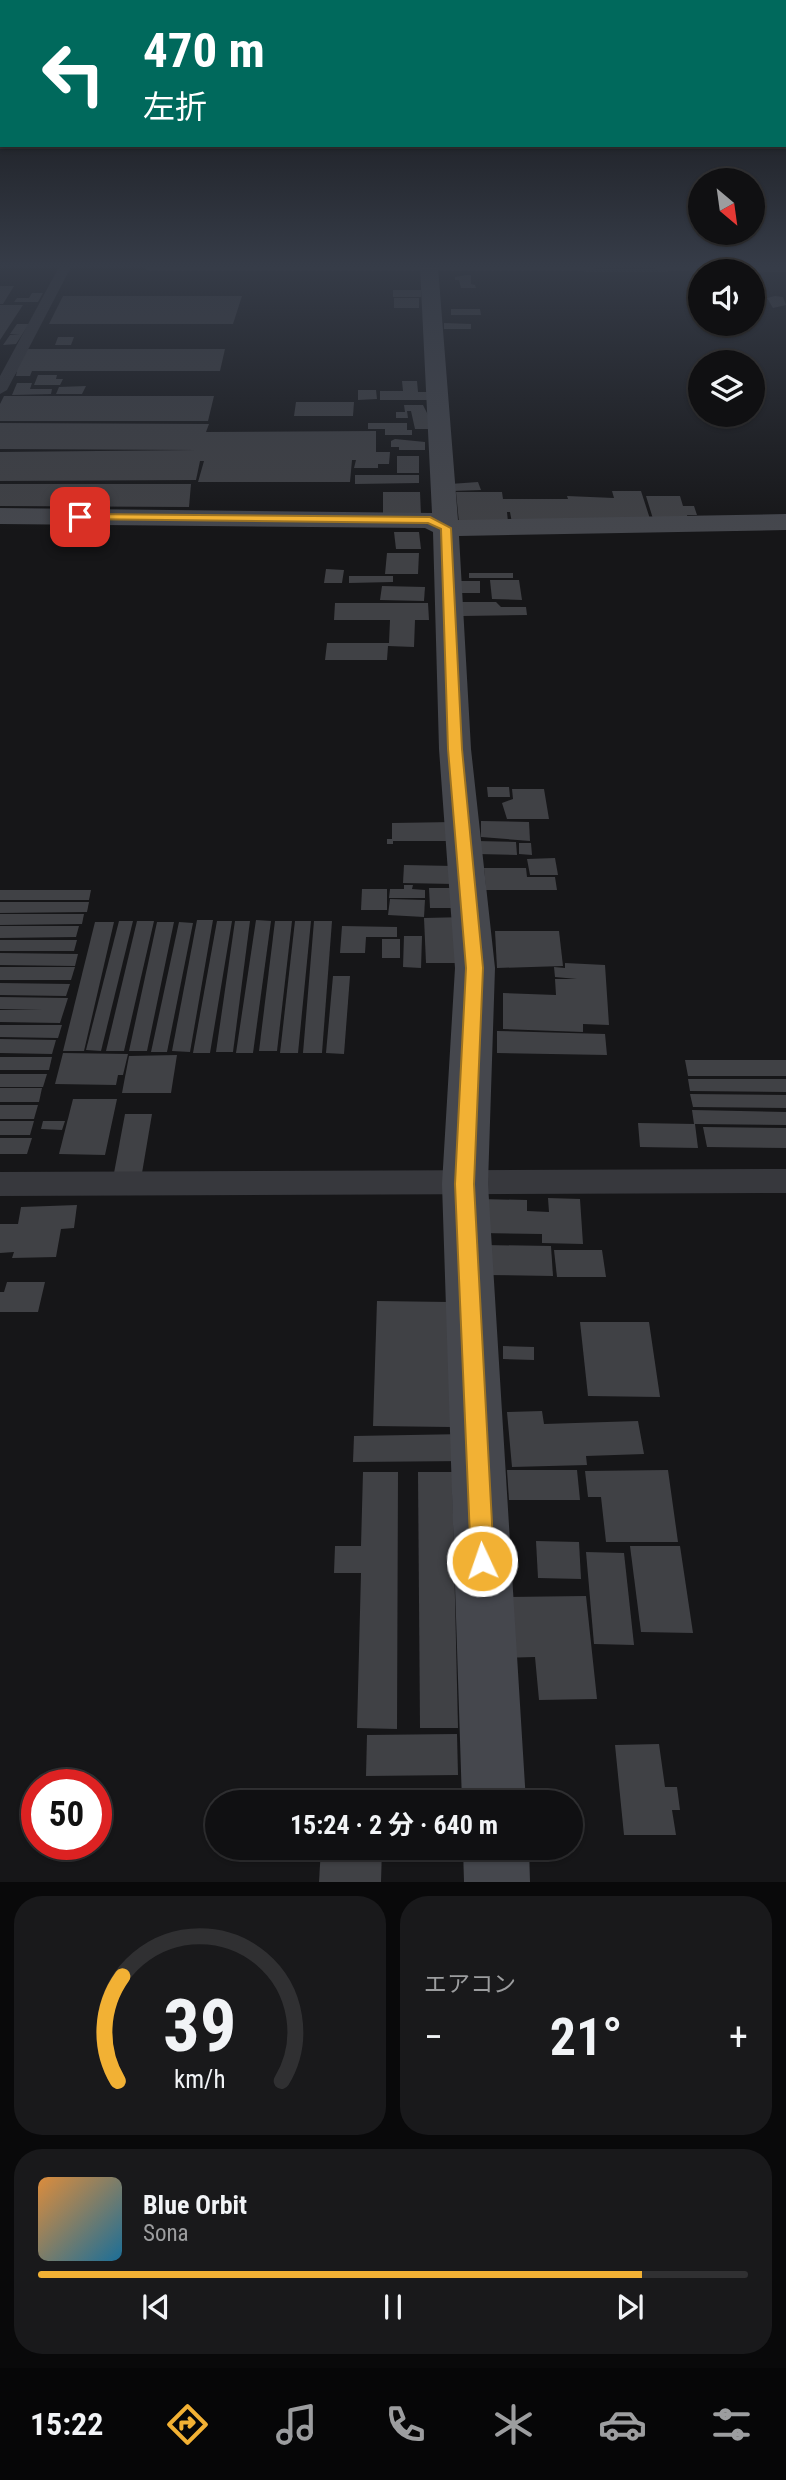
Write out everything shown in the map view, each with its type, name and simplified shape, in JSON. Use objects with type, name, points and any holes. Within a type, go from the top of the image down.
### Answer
[{"type":"main road","points":[[435,355],[446,528],[455,749],[475,968],[465,1184],[493,1790]]},
{"type":"main road","points":[[0,516],[430,520],[446,528],[786,522]]},
{"type":"main road","points":[[496,1860],[497,1881]]},
{"type":"street","points":[[0,390],[19,355]]},
{"type":"street","points":[[0,1184],[786,1181]]},
{"type":"building","points":[[22,355],[224,355],[220,371],[32,371],[30,376],[16,376],[17,371],[14,376],[7,376]]},
{"type":"building","points":[[38,375],[57,375],[56,379],[63,379],[60,385],[34,385]]},
{"type":"building","points":[[402,381],[417,381],[418,392],[428,392],[428,400],[380,400],[380,391],[403,391]]},
{"type":"building","points":[[17,383],[32,383],[30,389],[52,389],[51,394],[12,395]]},
{"type":"building","points":[[86,386],[82,394],[56,394],[59,387]]},
{"type":"building","points":[[358,390],[376,390],[377,399],[358,400]]},
{"type":"building","points":[[4,396],[214,396],[208,421],[0,421],[0,404]]},
{"type":"building","points":[[296,402],[354,402],[353,416],[294,416]]},
{"type":"building","points":[[404,405],[423,405],[435,429],[415,429],[411,411],[407,411],[408,418],[396,418],[396,412],[405,412]]},
{"type":"building","points":[[0,423],[209,424],[206,432],[376,431],[376,452],[390,452],[389,464],[378,464],[378,468],[354,468],[356,460],[352,460],[350,482],[198,482],[204,461],[200,461],[196,480],[0,481],[0,452],[197,450],[0,449]]},
{"type":"building","points":[[368,423],[407,423],[407,430],[412,430],[412,435],[385,435],[385,429],[368,429]]},
{"type":"building","points":[[395,439],[425,442],[425,450],[399,450],[399,447],[391,447],[391,441]]},
{"type":"building","points":[[397,456],[419,456],[419,473],[397,473]]},
{"type":"building","points":[[355,475],[419,475],[419,483],[355,484]]},
{"type":"building","points":[[478,482],[481,490],[452,491],[450,484]]},
{"type":"building","points":[[0,484],[191,484],[189,507],[0,506]]},
{"type":"building","points":[[612,491],[641,491],[651,522],[512,523],[510,512],[507,512],[508,522],[459,523],[456,492],[502,492],[503,499],[568,499],[567,496],[614,498]]},
{"type":"building","points":[[383,492],[420,492],[421,515],[383,515]]},
{"type":"building","points":[[646,496],[680,496],[683,506],[694,506],[697,515],[687,515],[689,522],[654,522]]},
{"type":"building","points":[[394,532],[419,532],[421,549],[396,549]]},
{"type":"building","points":[[387,553],[419,553],[418,574],[385,574]]},
{"type":"building","points":[[326,569],[344,570],[342,583],[324,583]]},
{"type":"building","points":[[469,573],[513,573],[513,578],[469,578]]},
{"type":"building","points":[[349,576],[393,576],[393,582],[349,583]]},
{"type":"building","points":[[490,580],[519,580],[522,600],[492,599]]},
{"type":"building","points":[[455,581],[480,581],[480,593],[454,593]]},
{"type":"building","points":[[382,586],[425,587],[424,601],[380,600]]},
{"type":"building","points":[[461,602],[496,602],[501,607],[526,607],[527,615],[462,616]]},
{"type":"building","points":[[335,603],[428,603],[429,620],[415,620],[414,647],[388,646],[387,660],[325,660],[327,643],[389,643],[390,620],[334,620]]},
{"type":"building","points":[[487,787],[509,787],[510,797],[488,797]]},
{"type":"building","points":[[512,789],[544,789],[549,819],[507,819],[502,803],[513,799]]},
{"type":"building","points":[[481,821],[529,822],[530,841],[481,837]]},
{"type":"building","points":[[454,822],[455,841],[393,841],[393,844],[387,844],[387,839],[392,839],[392,823]]},
{"type":"building","points":[[477,841],[516,842],[517,855],[477,854]]},
{"type":"building","points":[[519,843],[531,843],[532,855],[519,854]]},
{"type":"building","points":[[555,858],[558,875],[530,875],[527,859]]},
{"type":"building","points":[[404,865],[454,866],[454,884],[403,883]]},
{"type":"building","points":[[484,868],[526,868],[527,877],[555,877],[557,890],[486,890]]},
{"type":"building","points":[[404,885],[425,890],[425,898],[389,898],[390,889],[404,889]]},
{"type":"building","points":[[429,888],[455,888],[457,908],[430,908]]},
{"type":"building","points":[[362,889],[387,889],[387,910],[361,910]]},
{"type":"building","points":[[0,890],[91,890],[89,900],[0,900]]},
{"type":"building","points":[[390,899],[425,900],[424,917],[388,915]]},
{"type":"building","points":[[0,902],[89,902],[87,912],[0,913]]},
{"type":"building","points":[[0,914],[84,914],[82,924],[0,925]]},
{"type":"building","points":[[467,917],[471,963],[426,963],[424,918]]},
{"type":"building","points":[[197,920],[213,920],[190,1052],[172,1051]]},
{"type":"building","points":[[256,920],[271,921],[253,1053],[236,1053]]},
{"type":"building","points":[[119,921],[133,921],[101,1051],[86,1050]]},
{"type":"building","points":[[137,921],[154,921],[124,1051],[106,1051]]},
{"type":"building","points":[[217,921],[232,921],[210,1053],[193,1053]]},
{"type":"building","points":[[235,921],[250,921],[233,1052],[216,1052]]},
{"type":"building","points":[[275,921],[292,921],[277,1051],[259,1051]]},
{"type":"building","points":[[295,921],[311,921],[298,1053],[280,1053]]},
{"type":"building","points":[[314,921],[332,921],[322,1053],[303,1053]]},
{"type":"building","points":[[95,922],[114,922],[84,1051],[63,1051]]},
{"type":"building","points":[[157,922],[174,922],[147,1051],[129,1051]]},
{"type":"building","points":[[179,922],[193,923],[167,1052],[151,1052]]},
{"type":"building","points":[[0,926],[79,926],[76,937],[0,938]]},
{"type":"building","points":[[342,926],[397,927],[397,937],[366,937],[365,953],[340,953]]},
{"type":"building","points":[[495,931],[559,931],[563,966],[497,968]]},
{"type":"building","points":[[404,936],[422,936],[421,968],[403,967]]},
{"type":"building","points":[[382,939],[400,939],[400,958],[382,958]]},
{"type":"building","points":[[0,940],[77,940],[74,951],[0,951]]},
{"type":"building","points":[[0,953],[78,954],[75,966],[0,965]]},
{"type":"building","points":[[565,963],[605,965],[609,1025],[583,1024],[583,1032],[503,1029],[503,993],[556,995],[555,979],[577,979],[555,977],[554,967],[565,968]]},
{"type":"building","points":[[0,967],[75,967],[71,980],[0,980]]},
{"type":"building","points":[[333,976],[350,976],[344,1054],[326,1053]]},
{"type":"building","points":[[0,983],[70,984],[66,996],[0,995]]},
{"type":"building","points":[[0,997],[68,998],[60,1023],[0,1022],[0,1010],[42,1009],[0,1009]]},
{"type":"building","points":[[0,1025],[62,1025],[58,1038],[0,1037]]},
{"type":"building","points":[[497,1031],[605,1034],[607,1055],[497,1053]]},
{"type":"building","points":[[0,1039],[56,1040],[52,1054],[0,1053]]},
{"type":"building","points":[[63,1053],[128,1054],[123,1075],[118,1075],[116,1085],[55,1084]]},
{"type":"building","points":[[177,1055],[171,1093],[122,1093],[129,1056]]},
{"type":"building","points":[[0,1057],[52,1057],[49,1070],[0,1070]]},
{"type":"building","points":[[685,1060],[786,1060],[786,1076],[688,1076]]},
{"type":"building","points":[[0,1074],[47,1074],[43,1087],[0,1087]]},
{"type":"building","points":[[688,1079],[786,1079],[786,1092],[690,1091]]},
{"type":"building","points":[[0,1088],[42,1088],[39,1102],[0,1102]]},
{"type":"building","points":[[690,1094],[786,1095],[786,1108],[693,1107]]},
{"type":"building","points":[[73,1099],[117,1099],[105,1155],[59,1154]]},
{"type":"building","points":[[0,1105],[38,1105],[34,1119],[0,1119]]},
{"type":"building","points":[[692,1110],[786,1112],[786,1125],[694,1124]]},
{"type":"building","points":[[125,1114],[152,1114],[142,1173],[114,1173]]},
{"type":"building","points":[[0,1121],[34,1121],[30,1135],[0,1135]]},
{"type":"building","points":[[43,1121],[65,1121],[62,1130],[41,1129]]},
{"type":"building","points":[[638,1123],[695,1124],[698,1148],[640,1147]]},
{"type":"building","points":[[703,1127],[786,1128],[786,1148],[707,1147]]},
{"type":"building","points":[[0,1138],[32,1138],[27,1154],[0,1154]]},
{"type":"building","points":[[548,1198],[580,1199],[583,1244],[542,1243],[542,1234],[480,1233],[480,1199],[527,1200],[527,1211],[549,1212]]},
{"type":"building","points":[[77,1205],[74,1228],[61,1229],[56,1257],[12,1258],[14,1252],[0,1253],[0,1224],[18,1224],[21,1207]]},
{"type":"building","points":[[484,1245],[551,1246],[553,1276],[485,1275]]},
{"type":"building","points":[[554,1250],[602,1250],[606,1277],[557,1277]]},
{"type":"building","points":[[7,1282],[45,1282],[38,1312],[0,1312],[0,1292],[4,1292]]},
{"type":"building","points":[[377,1301],[449,1302],[451,1427],[373,1426]]},
{"type":"building","points":[[580,1322],[649,1322],[660,1397],[588,1396]]},
{"type":"building","points":[[503,1346],[534,1347],[534,1360],[503,1359]]},
{"type":"building","points":[[542,1411],[544,1424],[638,1421],[644,1454],[586,1456],[587,1465],[512,1467],[507,1412]]},
{"type":"building","points":[[466,1434],[467,1461],[353,1462],[354,1436]]},
{"type":"building","points":[[507,1470],[577,1470],[580,1500],[509,1500]]},
{"type":"building","points":[[668,1470],[678,1542],[606,1542],[601,1497],[588,1497],[585,1471]]},
{"type":"building","points":[[363,1472],[398,1472],[397,1729],[357,1728],[361,1573],[334,1573],[335,1546],[361,1546]]},
{"type":"building","points":[[418,1472],[452,1472],[458,1728],[420,1728]]},
{"type":"building","points":[[536,1541],[579,1542],[581,1579],[538,1578]]},
{"type":"building","points":[[630,1546],[680,1546],[693,1633],[641,1632]]},
{"type":"building","points":[[586,1552],[624,1553],[634,1645],[594,1644]]},
{"type":"building","points":[[586,1596],[597,1699],[539,1700],[535,1657],[501,1658],[497,1597]]},
{"type":"building","points":[[457,1734],[458,1775],[366,1776],[367,1735]]},
{"type":"building","points":[[659,1744],[665,1787],[677,1787],[680,1810],[672,1810],[676,1835],[624,1835],[615,1745]]},
{"type":"building","points":[[320,1860],[382,1860],[381,1882],[319,1882]]},
{"type":"route","points":[[80,517],[430,520],[446,528],[455,749],[475,968],[465,1184],[482,1561]]}]
